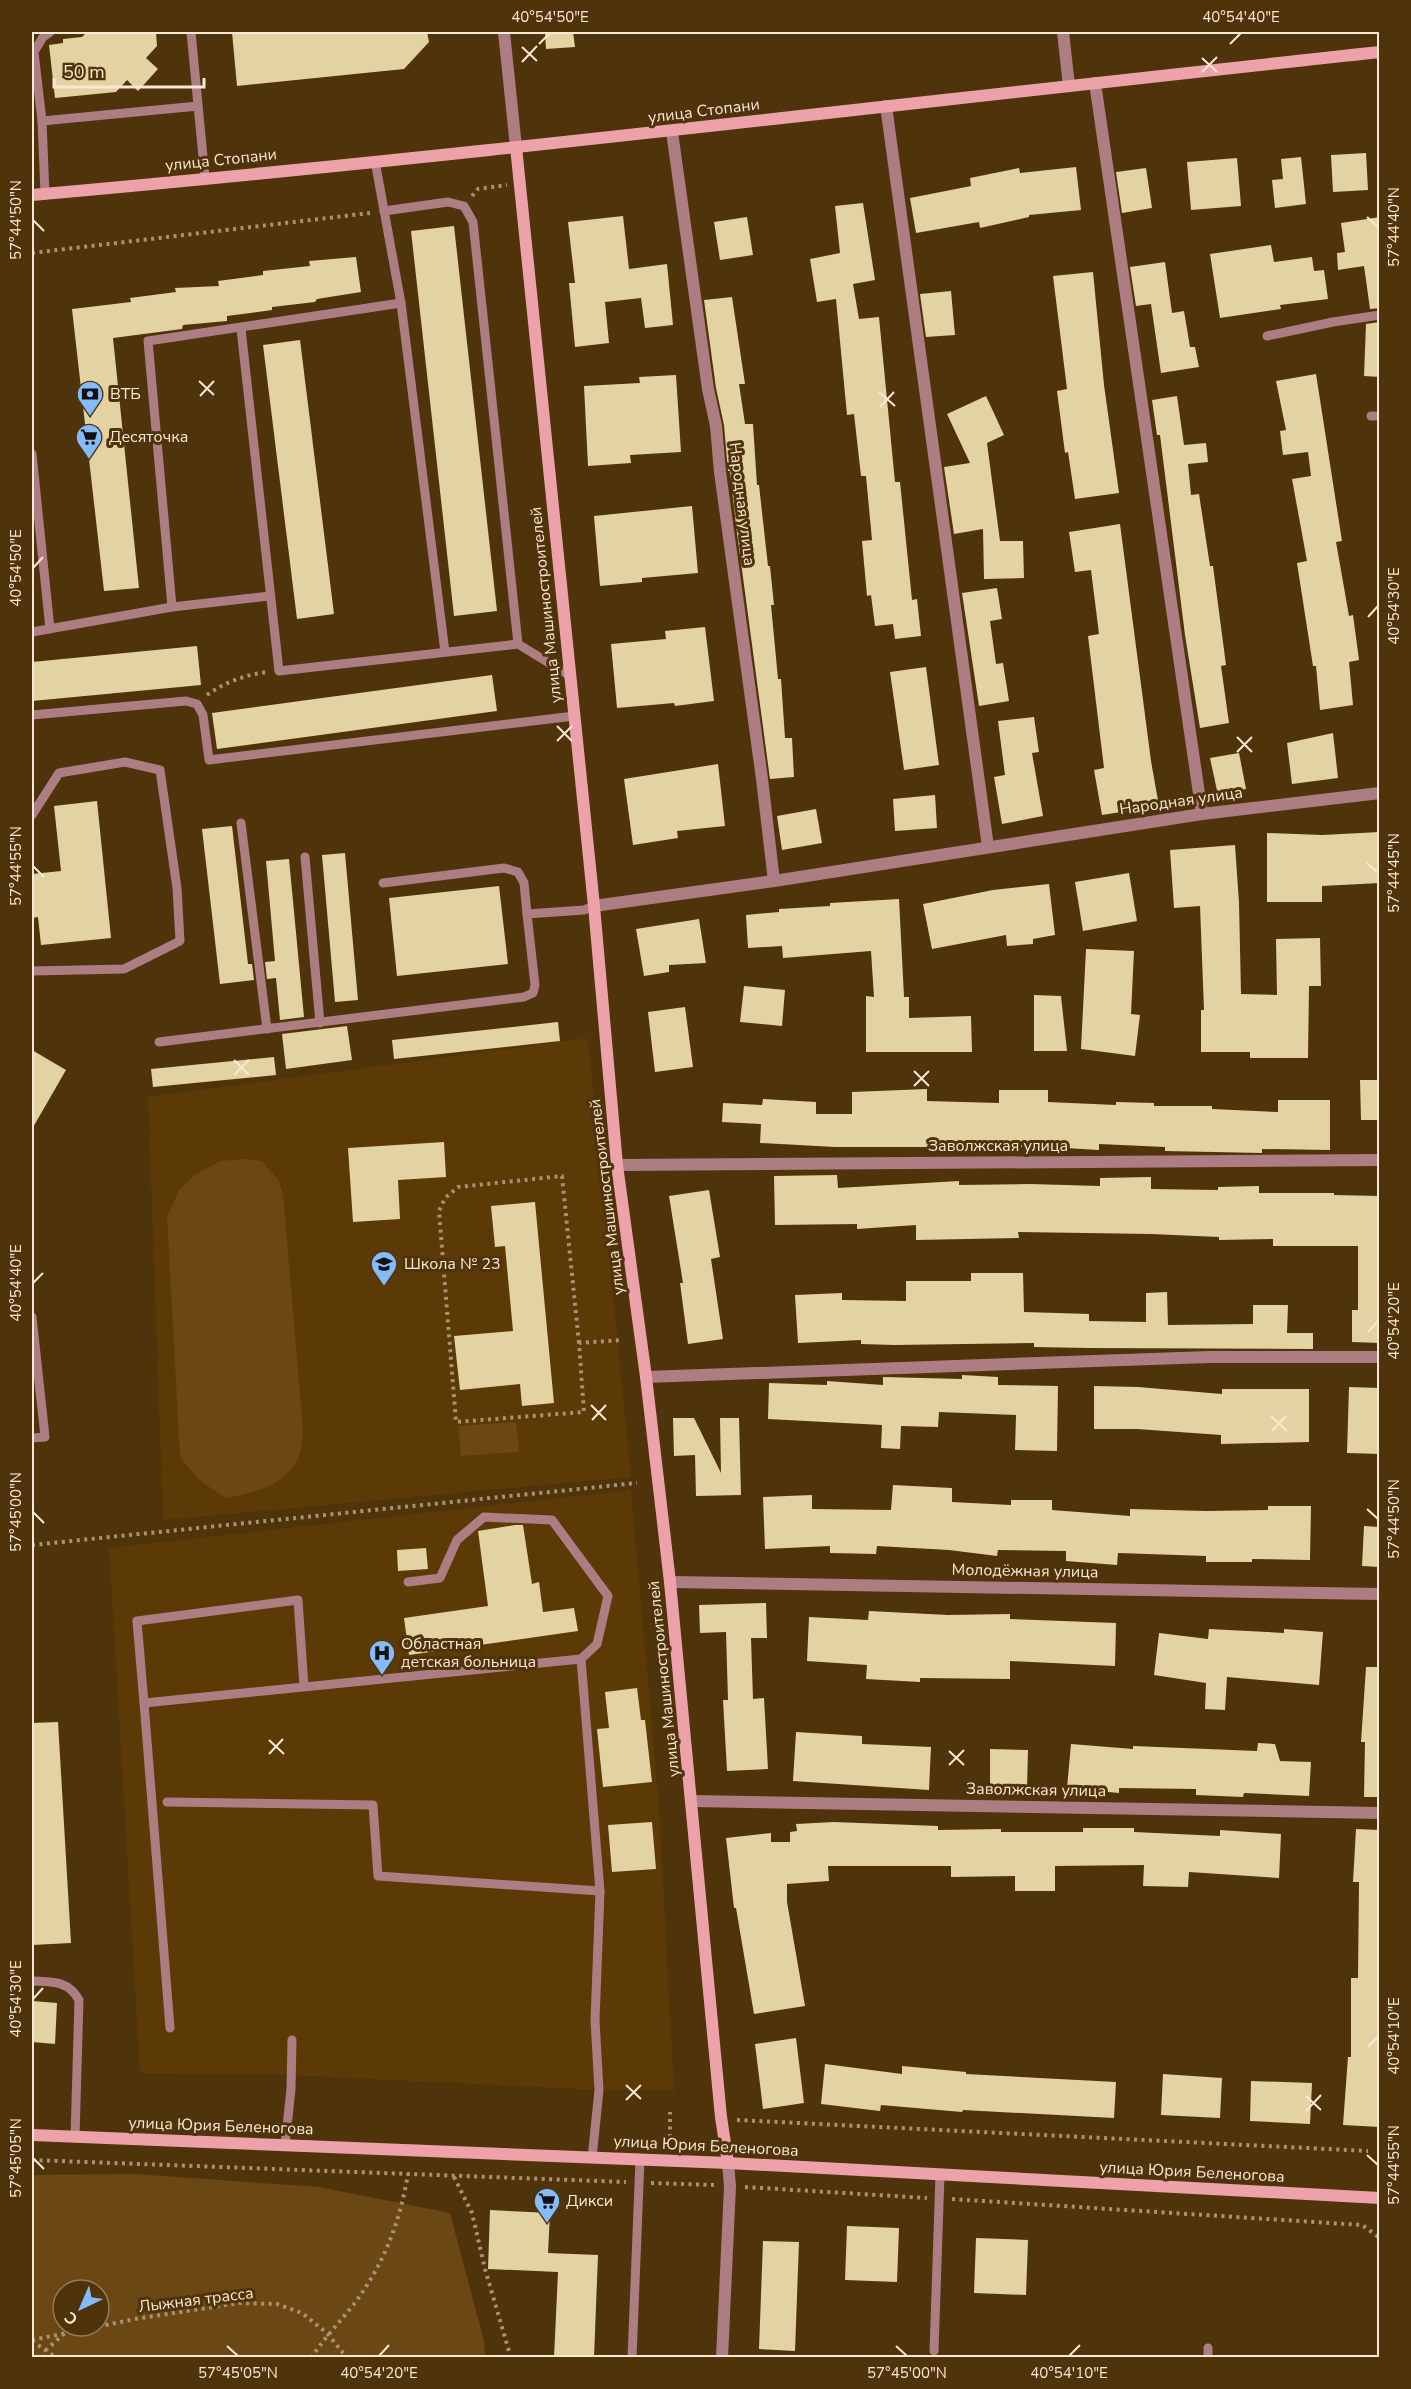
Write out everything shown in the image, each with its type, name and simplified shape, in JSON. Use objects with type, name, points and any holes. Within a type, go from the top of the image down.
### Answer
[{"type":"street","name":"улица Машиностроителей","points":[[504,32],[594,906],[617,1165],[646,1377],[670,1582],[693,1801],[721,2117],[728,2163],[730,2186],[722,2358]]},
{"type":"street","points":[[1063,32],[1069,86]]},
{"type":"street","name":"улица Стопани","points":[[32,195],[672,132],[1095,82],[1380,52]]},
{"type":"street","points":[[1095,82],[1202,814]]},
{"type":"street","points":[[886,106],[988,847]]},
{"type":"street","name":"Народная улица","points":[[672,132],[708,389],[716,426],[720,472],[774,881]]},
{"type":"street","name":"Народная улица","points":[[594,906],[774,881],[1202,814],[1380,793]]},
{"type":"street","name":"Заволжская улица","points":[[617,1165],[1380,1160]]},
{"type":"street","points":[[646,1377],[1209,1357],[1380,1357]]},
{"type":"street","name":"Молодёжная улица","points":[[670,1582],[1380,1594]]},
{"type":"street","name":"Заволжская улица","points":[[693,1801],[1380,1813]]},
{"type":"street","name":"улица Юрия Беленогова","points":[[32,2135],[728,2163],[1380,2198]]},
{"type":"lane","points":[[45,194],[42,121],[34,52],[43,37],[50,32]]},
{"type":"lane","points":[[191,32],[206,178]]},
{"type":"lane","points":[[42,121],[198,106]]},
{"type":"lane","points":[[375,161],[401,303],[445,652]]},
{"type":"lane","points":[[384,211],[448,202],[464,206],[473,222],[518,644]]},
{"type":"lane","points":[[172,607],[148,341],[242,329],[401,303]]},
{"type":"lane","points":[[1266,336],[1380,315]]},
{"type":"lane","points":[[242,329],[279,671],[518,644],[570,676]]},
{"type":"lane","points":[[32,454],[50,629]]},
{"type":"lane","points":[[32,561],[42,560]]},
{"type":"lane","points":[[32,632],[172,607],[270,596]]},
{"type":"lane","points":[[32,715],[186,701],[197,704],[203,715],[209,760],[574,716]]},
{"type":"lane","points":[[32,814],[59,773],[125,762],[160,770],[177,888],[180,941],[124,969],[32,971]]},
{"type":"lane","points":[[241,823],[267,1029]]},
{"type":"lane","points":[[305,857],[320,1023]]},
{"type":"lane","points":[[159,1042],[524,998],[533,993],[535,985],[524,883],[518,872],[504,868],[383,883]]},
{"type":"lane","points":[[527,914],[584,910],[594,906]]},
{"type":"lane","points":[[32,1317],[45,1437],[32,1438]]},
{"type":"lane","points":[[144,1703],[581,1659],[597,1644],[608,1596],[552,1520],[484,1517],[457,1540],[440,1578],[408,1582]]},
{"type":"lane","points":[[170,2028],[137,1622],[298,1600],[304,1687]]},
{"type":"lane","points":[[581,1659],[600,1891],[595,2020],[599,2090],[591,2158]]},
{"type":"lane","points":[[167,1802],[373,1805],[378,1876],[600,1891]]},
{"type":"lane","points":[[32,1981],[57,1982],[73,1988],[79,2000],[75,2137]]},
{"type":"lane","points":[[285,2145],[291,2089],[292,2040]]},
{"type":"lane","points":[[632,2358],[640,2160]]},
{"type":"lane","points":[[934,2350],[940,2175]]},
{"type":"path","points":[[464,206],[478,189],[509,185]]},
{"type":"path","points":[[32,254],[384,211]]},
{"type":"path","points":[[197,704],[224,683],[251,674],[279,671]]},
{"type":"path","points":[[562,1176],[579,1343],[584,1412],[456,1422],[439,1211],[446,1198],[458,1187],[562,1176]]},
{"type":"path","points":[[579,1343],[623,1340]]},
{"type":"path","points":[[32,1545],[637,1483]]},
{"type":"path","points":[[670,2112],[670,2137]]},
{"type":"path","points":[[737,2120],[1368,2151]]},
{"type":"path","points":[[32,2160],[722,2185]]},
{"type":"path","points":[[311,2358],[327,2333],[356,2301],[381,2263],[402,2210],[408,2174]]},
{"type":"path","points":[[453,2177],[472,2213],[485,2269],[512,2358]]},
{"type":"path","points":[[739,2186],[1362,2225],[1380,2238]]},
{"type":"path","name":"Лыжная трасса","points":[[111,2324],[239,2303],[277,2304],[302,2313],[327,2333],[347,2358]]},
{"type":"path","name":"Лыжная трасса","points":[[32,2341],[51,2337]]},
{"type":"path","name":"Лыжная трасса","points":[[46,2350],[60,2338]]},
{"type":"path","points":[[32,2341],[57,2358]]},
{"type":"path","points":[[44,2358],[46,2350]]},
{"type":"shaded area","name":"Школа № 23","points":[[588,1038],[631,1477],[163,1520],[148,1097]]},
{"type":"shaded area","points":[[245,1159],[262,1161],[279,1181],[283,1195],[303,1428],[299,1456],[286,1475],[258,1490],[225,1498],[198,1479],[180,1457],[167,1216],[180,1189],[195,1175],[220,1161]]},
{"type":"shaded area","points":[[516,1422],[519,1452],[461,1456],[458,1426]]},
{"type":"shaded area","name":"Областная детская больница","points":[[631,1490],[659,1805],[674,2091],[599,2090],[291,2075],[140,2073],[109,1548]]},
{"type":"shaded area","points":[[134,2174],[319,2187],[450,2213],[484,2341],[485,2357],[32,2357],[32,2175]]},
{"type":"building","points":[[87,32],[156,32],[157,46],[146,58],[158,69],[138,91],[127,80],[116,92],[55,98],[49,45],[63,43],[63,39],[82,37]]},
{"type":"building","points":[[232,32],[427,32],[429,42],[404,69],[237,86]]},
{"type":"building","points":[[545,32],[573,32],[575,47],[546,49]]},
{"type":"building","points":[[1366,153],[1368,190],[1333,192],[1331,155]]},
{"type":"building","points":[[1301,157],[1306,204],[1275,208],[1272,180],[1283,179],[1281,159]]},
{"type":"building","points":[[1237,158],[1241,206],[1191,210],[1187,162]]},
{"type":"building","points":[[1076,167],[1081,210],[1029,215],[1029,217],[980,228],[979,222],[916,233],[910,198],[971,186],[970,178],[1019,168],[1020,173]]},
{"type":"building","points":[[1146,168],[1152,208],[1122,213],[1116,172]]},
{"type":"building","points":[[863,203],[875,280],[853,284],[859,319],[879,317],[895,482],[900,482],[912,600],[917,599],[921,636],[895,639],[893,624],[875,626],[871,595],[867,596],[862,541],[872,540],[866,476],[861,476],[854,414],[847,415],[836,299],[817,302],[810,259],[840,253],[835,206]]},
{"type":"building","points":[[623,216],[629,269],[667,264],[673,325],[645,328],[641,298],[605,302],[609,343],[575,347],[569,283],[575,283],[568,222]]},
{"type":"building","points":[[747,217],[753,255],[720,260],[714,222]]},
{"type":"building","points":[[1380,217],[1380,308],[1370,309],[1364,266],[1338,270],[1337,253],[1345,252],[1341,223]]},
{"type":"building","points":[[454,226],[497,611],[454,616],[411,231]]},
{"type":"building","points":[[1271,245],[1274,262],[1312,257],[1314,271],[1324,270],[1328,299],[1280,305],[1281,309],[1220,318],[1210,254]]},
{"type":"building","points":[[356,257],[361,292],[317,299],[315,302],[272,307],[272,310],[227,316],[227,321],[183,325],[182,329],[113,338],[139,588],[104,591],[72,309],[131,302],[130,298],[176,292],[175,288],[219,286],[218,281],[263,275],[263,271],[310,266],[309,261]]},
{"type":"building","points":[[1165,262],[1172,313],[1184,311],[1190,347],[1195,347],[1199,367],[1161,373],[1151,304],[1136,306],[1130,267]]},
{"type":"building","points":[[1093,272],[1104,385],[1119,493],[1075,499],[1068,452],[1065,453],[1057,391],[1067,389],[1053,276]]},
{"type":"building","points":[[951,291],[955,335],[926,337],[920,294]]},
{"type":"building","points":[[732,297],[745,384],[739,384],[745,424],[753,424],[757,485],[759,485],[774,605],[771,605],[778,679],[781,679],[785,738],[792,738],[794,777],[770,779],[730,471],[728,471],[724,425],[716,388],[704,300]]},
{"type":"building","points":[[1380,322],[1380,377],[1364,376],[1366,324]]},
{"type":"building","points":[[300,340],[334,614],[297,619],[263,345]]},
{"type":"building","points":[[1316,374],[1342,541],[1336,542],[1349,616],[1353,615],[1359,660],[1349,662],[1353,705],[1320,710],[1316,666],[1313,666],[1297,563],[1307,561],[1292,479],[1311,476],[1308,452],[1283,455],[1280,431],[1286,430],[1276,381]]},
{"type":"building","points":[[676,375],[681,452],[630,455],[631,463],[588,466],[584,386],[640,383],[639,377]]},
{"type":"building","points":[[986,396],[1004,435],[987,443],[1000,541],[1023,541],[1024,578],[984,579],[983,529],[954,534],[944,467],[970,463],[947,414]]},
{"type":"building","points":[[1177,396],[1184,445],[1206,443],[1208,462],[1188,464],[1191,495],[1199,494],[1210,566],[1213,566],[1226,665],[1221,666],[1229,723],[1200,728],[1185,635],[1160,435],[1157,435],[1152,400]]},
{"type":"building","points":[[692,506],[698,573],[642,578],[642,582],[600,586],[594,516]]},
{"type":"building","points":[[1120,524],[1159,806],[1102,815],[1094,770],[1104,768],[1088,636],[1099,634],[1091,570],[1075,572],[1069,532]]},
{"type":"building","points":[[997,588],[1002,619],[990,621],[996,664],[1003,663],[1009,701],[979,706],[962,593]]},
{"type":"building","points":[[705,627],[714,701],[675,706],[674,703],[617,708],[611,644],[666,639],[665,631]]},
{"type":"building","points":[[197,646],[201,685],[32,701],[32,662]]},
{"type":"building","points":[[926,667],[939,765],[904,770],[890,672]]},
{"type":"building","points":[[492,675],[497,711],[217,749],[212,713]]},
{"type":"building","points":[[1034,717],[1039,752],[1032,753],[1043,816],[1002,824],[994,777],[1005,775],[998,721]]},
{"type":"building","points":[[1333,733],[1338,778],[1292,784],[1287,743]]},
{"type":"building","points":[[1239,753],[1246,789],[1218,795],[1210,758]]},
{"type":"building","points":[[718,764],[725,826],[677,831],[678,838],[633,845],[624,779]]},
{"type":"building","points":[[935,795],[937,828],[895,831],[893,799]]},
{"type":"building","points":[[97,801],[111,938],[41,945],[38,917],[32,918],[32,874],[61,871],[54,806]]},
{"type":"building","points":[[816,809],[822,843],[782,850],[777,816]]},
{"type":"building","points":[[232,826],[248,964],[252,964],[254,980],[220,984],[202,829]]},
{"type":"building","points":[[1380,832],[1380,883],[1322,886],[1322,902],[1267,902],[1267,833],[1322,835]]},
{"type":"building","points":[[1235,845],[1241,994],[1277,995],[1276,939],[1320,938],[1321,986],[1309,986],[1308,1058],[1250,1058],[1250,1052],[1201,1052],[1201,1010],[1204,1010],[1200,906],[1174,908],[1170,850]]},
{"type":"building","points":[[345,853],[358,1000],[335,1002],[322,855]]},
{"type":"building","points":[[289,859],[304,1017],[280,1020],[276,978],[267,979],[265,962],[275,961],[266,861]]},
{"type":"building","points":[[1129,873],[1137,921],[1083,931],[1075,882]]},
{"type":"building","points":[[1049,884],[1055,935],[1033,939],[1033,944],[1007,946],[1006,935],[932,949],[923,904],[993,890]]},
{"type":"building","points":[[499,886],[508,964],[397,976],[389,898]]},
{"type":"building","points":[[899,899],[904,997],[909,997],[909,1018],[971,1016],[972,1052],[866,1052],[866,996],[874,997],[871,951],[783,958],[782,946],[748,948],[746,915],[779,912],[779,909],[830,906],[830,903]]},
{"type":"building","points":[[699,919],[706,963],[669,965],[669,972],[644,976],[636,929]]},
{"type":"building","points":[[1086,949],[1134,951],[1131,1014],[1140,1015],[1135,1056],[1081,1049]]},
{"type":"building","points":[[744,986],[785,990],[782,1026],[740,1022]]},
{"type":"building","points":[[1034,995],[1061,996],[1067,1051],[1034,1051]]},
{"type":"building","points":[[685,1007],[693,1067],[655,1072],[648,1012]]},
{"type":"building","points":[[558,1022],[560,1041],[394,1059],[392,1040]]},
{"type":"building","points":[[347,1026],[352,1060],[286,1069],[282,1034]]},
{"type":"building","points":[[32,1050],[66,1070],[32,1129]]},
{"type":"building","points":[[274,1057],[276,1075],[153,1087],[151,1069]]},
{"type":"building","points":[[1360,1080],[1380,1080],[1380,1120],[1361,1120]]},
{"type":"building","points":[[927,1089],[927,1101],[999,1103],[999,1090],[1048,1090],[1048,1102],[1116,1105],[1116,1102],[1154,1103],[1154,1106],[1212,1106],[1212,1109],[1278,1112],[1278,1100],[1330,1100],[1330,1150],[1262,1149],[1262,1153],[1165,1151],[1165,1147],[1099,1144],[1099,1150],[1048,1147],[835,1147],[760,1143],[761,1124],[722,1122],[723,1103],[762,1105],[763,1099],[816,1102],[816,1114],[852,1114],[852,1092]]},
{"type":"building","points":[[444,1142],[446,1177],[398,1180],[400,1219],[353,1222],[348,1148]]},
{"type":"building","points":[[837,1175],[838,1188],[959,1181],[959,1185],[1100,1186],[1100,1178],[1151,1177],[1151,1189],[1218,1190],[1218,1187],[1259,1186],[1259,1193],[1334,1193],[1334,1195],[1380,1196],[1380,1343],[1352,1342],[1352,1310],[1358,1310],[1358,1246],[1273,1246],[1273,1239],[1219,1240],[1219,1237],[1151,1234],[1018,1232],[1019,1238],[916,1240],[916,1225],[857,1229],[857,1224],[775,1225],[774,1176]]},
{"type":"building","points":[[709,1190],[720,1257],[711,1259],[723,1339],[688,1344],[680,1283],[683,1283],[669,1196]]},
{"type":"building","points":[[535,1202],[554,1403],[522,1406],[520,1384],[460,1390],[454,1336],[513,1331],[505,1246],[495,1247],[491,1206]]},
{"type":"building","points":[[971,1273],[1023,1273],[1024,1312],[1089,1314],[1089,1321],[1146,1322],[1146,1293],[1167,1292],[1168,1325],[1253,1324],[1253,1305],[1288,1305],[1287,1333],[1313,1333],[1313,1349],[1034,1347],[1034,1343],[894,1345],[861,1344],[861,1340],[798,1343],[795,1295],[842,1293],[842,1300],[906,1301],[906,1281],[971,1281]]},
{"type":"building","points":[[962,1375],[998,1377],[998,1385],[1058,1386],[1057,1451],[1015,1450],[1016,1415],[939,1412],[938,1427],[901,1426],[900,1449],[881,1448],[882,1425],[768,1419],[769,1383],[827,1385],[827,1381],[883,1385],[883,1377],[962,1379]]},
{"type":"building","points":[[1094,1386],[1222,1394],[1222,1389],[1309,1389],[1309,1442],[1221,1444],[1221,1435],[1137,1429],[1094,1429]]},
{"type":"building","points":[[1349,1387],[1380,1388],[1380,1454],[1347,1453]]},
{"type":"building","points":[[673,1418],[694,1418],[721,1473],[720,1418],[739,1418],[741,1495],[696,1496],[695,1455],[674,1456]]},
{"type":"building","points":[[893,1485],[952,1488],[952,1502],[1011,1505],[1011,1500],[1052,1500],[1052,1510],[1130,1516],[1130,1509],[1268,1510],[1268,1506],[1311,1506],[1310,1560],[1252,1559],[1252,1562],[1206,1562],[1206,1556],[1118,1553],[1117,1565],[1066,1561],[1066,1551],[998,1550],[997,1556],[949,1550],[877,1546],[876,1554],[830,1553],[830,1546],[765,1549],[763,1497],[812,1495],[812,1509],[891,1510]]},
{"type":"building","points":[[523,1525],[532,1584],[539,1582],[543,1612],[574,1608],[578,1631],[409,1655],[404,1618],[488,1606],[478,1531]]},
{"type":"building","points":[[1364,1526],[1380,1527],[1380,1567],[1362,1566]]},
{"type":"building","points":[[426,1548],[428,1569],[398,1571],[397,1550]]},
{"type":"building","points":[[766,1603],[767,1638],[751,1638],[753,1699],[764,1698],[768,1769],[727,1771],[723,1700],[728,1700],[726,1632],[700,1633],[699,1605]]},
{"type":"building","points":[[869,1611],[948,1615],[1010,1614],[1010,1619],[1116,1623],[1115,1666],[1010,1661],[1010,1679],[920,1678],[920,1682],[866,1679],[867,1665],[807,1661],[809,1617],[868,1620]]},
{"type":"building","points":[[1209,1629],[1284,1633],[1284,1629],[1323,1632],[1319,1685],[1227,1677],[1225,1710],[1205,1709],[1206,1683],[1154,1675],[1159,1633],[1208,1639]]},
{"type":"building","points":[[1366,1667],[1380,1667],[1380,1797],[1364,1797],[1365,1742],[1361,1742]]},
{"type":"building","points":[[637,1688],[641,1720],[645,1720],[652,1782],[603,1787],[597,1729],[609,1728],[605,1692]]},
{"type":"building","points":[[58,1722],[71,1943],[32,1945],[32,1723]]},
{"type":"building","points":[[796,1732],[862,1736],[862,1744],[931,1747],[929,1790],[793,1781]]},
{"type":"building","points":[[1258,1743],[1275,1744],[1280,1761],[1311,1762],[1309,1796],[1244,1793],[1243,1797],[1196,1795],[1196,1789],[1119,1788],[1119,1793],[1067,1788],[1071,1744],[1133,1749],[1133,1746],[1257,1751]]},
{"type":"building","points":[[990,1749],[1028,1750],[1027,1788],[990,1787]]},
{"type":"building","points":[[652,1822],[656,1869],[612,1872],[608,1825]]},
{"type":"building","points":[[834,1822],[938,1826],[938,1830],[1001,1829],[1001,1832],[1083,1832],[1083,1828],[1134,1828],[1134,1832],[1220,1836],[1220,1830],[1281,1834],[1279,1878],[1189,1872],[1188,1887],[1143,1886],[1144,1865],[1055,1866],[1055,1891],[1015,1891],[1015,1876],[951,1877],[951,1866],[828,1866],[829,1881],[787,1884],[787,1902],[805,2006],[754,2014],[736,1908],[734,1908],[726,1838],[771,1833],[771,1842],[790,1842],[790,1832],[797,1831],[796,1824]]},
{"type":"building","points":[[1356,1829],[1380,1830],[1380,2127],[1343,2125],[1348,2057],[1351,2057],[1351,1978],[1358,1978],[1359,1882],[1353,1882]]},
{"type":"building","points":[[32,2001],[57,2003],[55,2044],[32,2042]]},
{"type":"building","points":[[796,2038],[804,2103],[763,2109],[755,2044]]},
{"type":"building","points":[[825,2064],[902,2074],[902,2066],[966,2072],[966,2074],[1116,2082],[1114,2118],[963,2110],[962,2112],[881,2105],[880,2111],[821,2104]]},
{"type":"building","points":[[1163,2074],[1222,2078],[1220,2118],[1161,2115]]},
{"type":"building","points":[[1251,2081],[1312,2083],[1310,2124],[1250,2121]]},
{"type":"building","points":[[490,2210],[550,2213],[548,2253],[598,2255],[594,2358],[554,2358],[558,2272],[488,2269]]},
{"type":"building","points":[[847,2226],[899,2228],[897,2282],[845,2280]]},
{"type":"building","points":[[976,2238],[1028,2240],[1026,2295],[974,2293]]},
{"type":"building","points":[[763,2241],[799,2242],[795,2351],[759,2349]]},
{"type":"place","name":"ВТБ","points":[[90,417]]},
{"type":"place","name":"Десяточка","points":[[89,460]]},
{"type":"place","name":"Школа № 23","points":[[384,1287]]},
{"type":"place","name":"Областная детская больница","points":[[382,1676]]},
{"type":"place","name":"Дикси","points":[[547,2224]]}]
